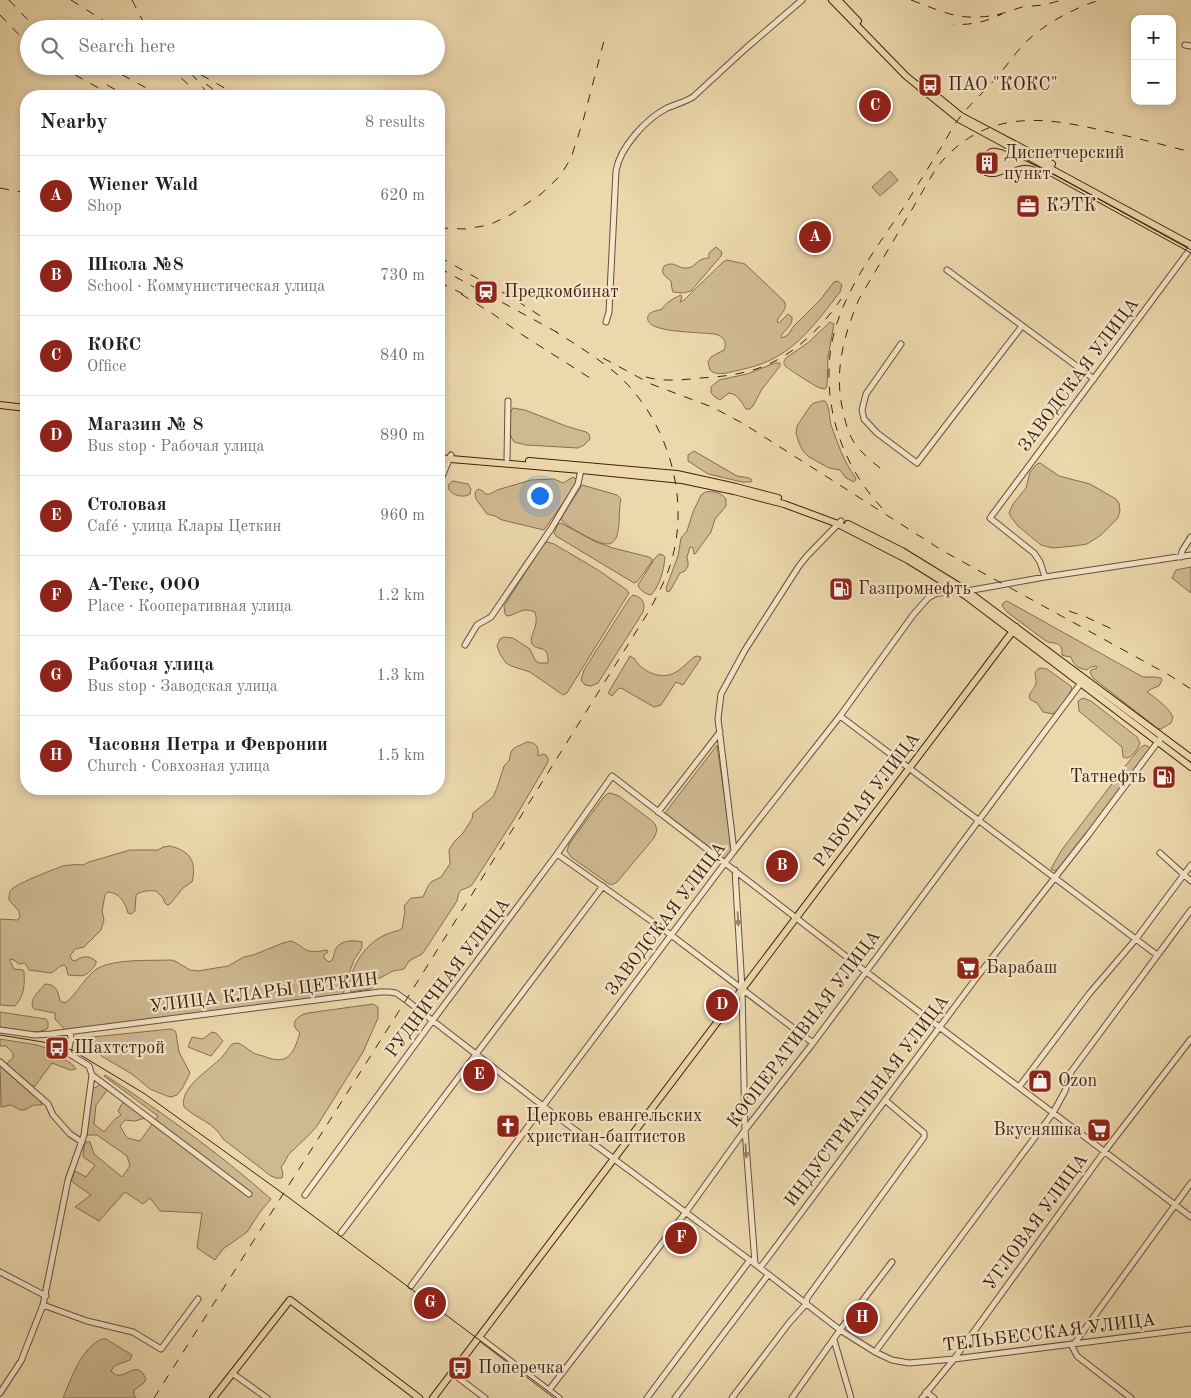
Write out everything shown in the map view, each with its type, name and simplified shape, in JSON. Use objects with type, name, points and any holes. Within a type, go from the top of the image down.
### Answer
[{"type":"main road","points":[[832,0],[906,76],[959,119],[1191,246]]},
{"type":"main road","points":[[838,0],[900,64],[962,116],[1191,240]]},
{"type":"main road","points":[[0,401],[20,403]]},
{"type":"main road","points":[[0,405],[20,407]]},
{"type":"main road","points":[[445,456],[658,477],[698,483],[784,504],[864,531],[902,551],[967,591],[1081,683],[1160,739],[1191,758]]},
{"type":"main road","points":[[445,457],[507,459],[681,475],[766,494],[807,507],[840,522],[960,591],[1015,629],[1160,739],[1191,767]]},
{"type":"main road","name":"РАБОЧАЯ УЛИЦА","points":[[433,1398],[1015,629]]},
{"type":"main road","points":[[213,1398],[290,1300],[418,1398]]},
{"type":"street","points":[[606,322],[609,312],[616,171],[620,156],[634,136],[657,115],[667,108],[693,97],[802,0]]},
{"type":"street","name":"ЗАВОДСКАЯ УЛИЦА","points":[[1045,577],[1040,562],[1034,553],[990,518],[1191,246]]},
{"type":"street","points":[[947,270],[1094,379]]},
{"type":"street","points":[[901,344],[866,394],[862,410],[864,418],[877,433],[917,463],[1022,326]]},
{"type":"street","points":[[507,459],[508,400]]},
{"type":"street","points":[[445,469],[450,457]]},
{"type":"street","points":[[465,645],[477,625],[491,617],[552,528],[578,484],[581,470]]},
{"type":"street","points":[[734,851],[718,719],[721,694],[745,650],[802,562],[840,522]]},
{"type":"street","points":[[1181,557],[1182,551],[1191,537]]},
{"type":"street","name":"ЗАВОДСКАЯ УЛИЦА","points":[[411,1286],[734,851],[840,716],[913,615],[930,596],[1191,555]]},
{"type":"street","name":"КООПЕРАТИВНАЯ УЛИЦА","points":[[549,1390],[686,1212],[744,1130],[813,1043],[1081,683]]},
{"type":"street","points":[[840,716],[1157,955]]},
{"type":"street","points":[[720,732],[658,812],[1191,1217]]},
{"type":"street","name":"ИНДУСТРИАЛЬНАЯ УЛИЦА","points":[[647,1398],[885,1100],[1160,739]]},
{"type":"street","name":"РУДНИЧНАЯ УЛИЦА","points":[[305,1195],[432,1020],[557,854],[612,776],[658,812]]},
{"type":"street","points":[[1160,853],[1191,881]]},
{"type":"street","points":[[557,854],[671,935],[813,1043]]},
{"type":"street","points":[[1019,1087],[1089,994],[1136,939],[1191,865]]},
{"type":"street","points":[[735,870],[742,990],[744,1130],[755,1264]]},
{"type":"street","points":[[341,1233],[603,886]]},
{"type":"street","points":[[875,1352],[1053,1113],[1065,1091],[1071,1072],[1191,910]]},
{"type":"street","name":"УЛИЦА КЛАРЫ ЦЕТКИН","points":[[0,1030],[35,1035],[70,1032],[385,992],[400,995],[543,1106],[807,1301],[840,1330],[875,1352],[892,1360],[909,1363]]},
{"type":"street","points":[[0,1393],[2,1384],[22,1361],[44,1305],[68,1180],[84,1135],[92,1075],[89,1066],[68,1053],[71,1038],[70,1032]]},
{"type":"street","name":"УГЛОВАЯ УЛИЦА","points":[[922,1398],[954,1359],[1104,1152],[1191,1039]]},
{"type":"street","points":[[0,1062],[48,1104],[53,1115],[70,1134],[82,1142]]},
{"type":"street","points":[[92,1075],[249,1194]]},
{"type":"street","points":[[732,1398],[807,1301],[924,1137],[924,1133],[885,1100]]},
{"type":"street","points":[[1131,1398],[1077,1356],[1073,1344],[1191,1183]]},
{"type":"street","points":[[792,1398],[840,1330],[892,1262]]},
{"type":"street","points":[[0,1272],[46,1296]]},
{"type":"street","points":[[675,1398],[768,1274]]},
{"type":"street","points":[[44,1305],[87,1320],[132,1332],[161,1349],[198,1299]]},
{"type":"street","name":"ТЕЛЬБЕССКАЯ УЛИЦА","points":[[909,1363],[1191,1329]]},
{"type":"street","points":[[479,1338],[559,1398]]},
{"type":"street","points":[[834,1340],[851,1398]]},
{"type":"street","points":[[232,1373],[267,1398]]},
{"type":"street","points":[[452,1373],[485,1398]]},
{"type":"street","points":[[926,1392],[934,1398]]},
{"type":"shaded area","points":[[890,171],[898,180],[880,196],[872,187]]},
{"type":"shaded area","points":[[716,247],[722,252],[721,256],[691,291],[683,293],[673,292],[671,281],[663,273],[664,266],[673,264],[690,268],[701,260],[709,258],[709,253]]},
{"type":"shaded area","points":[[727,260],[745,264],[784,301],[785,309],[777,322],[779,323],[788,314],[792,317],[792,320],[781,336],[782,338],[788,335],[834,282],[838,281],[842,285],[840,292],[815,324],[785,351],[755,366],[725,373],[715,373],[710,370],[708,362],[711,357],[724,350],[724,339],[718,335],[677,331],[655,326],[649,322],[648,316],[652,312],[662,309],[670,301],[681,295],[680,302],[684,300]]},
{"type":"shaded area","points":[[830,322],[834,324],[828,357],[827,386],[825,389],[817,387],[785,366],[784,361],[809,342]]},
{"type":"shaded area","points":[[775,363],[780,363],[780,366],[762,389],[750,409],[746,409],[735,395],[729,393],[720,400],[711,393],[711,387],[719,380],[747,374]]},
{"type":"shaded area","points":[[825,401],[828,406],[831,425],[847,465],[856,479],[854,482],[846,478],[840,470],[829,468],[809,457],[799,443],[796,433],[797,426],[811,405]]},
{"type":"shaded area","points":[[513,408],[525,410],[586,432],[589,434],[590,439],[578,448],[526,445],[514,442],[510,435],[509,425]]},
{"type":"shaded area","points":[[694,451],[737,476],[749,478],[752,480],[751,482],[742,482],[708,474],[688,461],[688,455]]},
{"type":"shaded area","points":[[1040,463],[1059,476],[1090,484],[1116,499],[1120,510],[1118,518],[1101,535],[1087,544],[1053,548],[1041,545],[1018,526],[1009,513],[1013,504],[1026,488],[1030,472]]},
{"type":"shaded area","points":[[573,477],[576,479],[576,484],[544,530],[502,520],[487,514],[476,499],[475,492],[478,489],[485,494],[490,494],[497,490],[531,480],[554,479],[563,483]]},
{"type":"shaded area","points":[[453,481],[468,484],[471,489],[470,494],[461,496],[452,493],[448,487]]},
{"type":"shaded area","points":[[582,485],[617,495],[621,499],[618,533],[613,542],[607,544],[590,538],[561,520]]},
{"type":"shaded area","points":[[705,492],[714,492],[722,495],[726,499],[726,506],[715,519],[711,532],[695,554],[693,548],[690,547],[687,557],[688,566],[685,571],[680,573],[670,591],[667,592],[666,588],[678,556],[681,538],[687,531],[701,495]]},
{"type":"shaded area","points":[[561,523],[596,542],[649,557],[652,559],[651,563],[637,582],[634,583],[556,536],[554,533],[558,524]]},
{"type":"shaded area","points":[[547,542],[554,544],[598,570],[629,593],[567,693],[563,695],[530,672],[506,663],[497,646],[500,639],[504,637],[513,638],[530,649],[535,660],[539,663],[548,663],[545,650],[534,646],[531,641],[536,622],[535,612],[523,610],[507,616],[504,606],[543,545]]},
{"type":"shaded area","points":[[659,554],[665,557],[664,567],[659,582],[651,595],[643,592],[638,585]]},
{"type":"shaded area","points":[[1191,567],[1191,593],[1172,578],[1176,570]]},
{"type":"shaded area","points":[[633,595],[639,597],[642,601],[644,606],[643,612],[598,683],[591,686],[585,685],[581,680],[584,670]]},
{"type":"shaded area","points":[[1007,601],[1143,677],[1161,678],[1159,686],[1147,692],[1168,710],[1173,717],[1171,723],[1161,729],[1157,728],[1093,678],[1090,672],[1097,668],[1096,666],[1087,670],[1075,665],[1071,657],[1062,655],[1059,645],[1046,641],[1007,612],[1002,606]]},
{"type":"shaded area","points":[[630,656],[641,667],[656,675],[675,673],[694,657],[701,657],[683,685],[676,682],[661,705],[654,707],[621,688],[612,696],[608,693]]},
{"type":"shaded area","points":[[1040,668],[1047,669],[1072,687],[1064,702],[1053,714],[1043,712],[1037,703],[1029,697],[1036,683],[1035,674]]},
{"type":"shaded area","points":[[1083,698],[1091,701],[1137,737],[1140,743],[1133,755],[1128,758],[1123,757],[1122,747],[1079,711],[1078,701]]},
{"type":"shaded area","points":[[527,742],[535,744],[538,756],[546,755],[548,762],[472,885],[459,892],[457,901],[422,954],[409,961],[404,969],[393,971],[374,981],[374,986],[370,989],[351,992],[349,985],[361,955],[381,937],[402,929],[404,906],[411,898],[423,897],[431,882],[441,877],[450,864],[449,850],[454,842],[463,833],[472,819],[473,813],[493,797],[511,752],[514,748]]},
{"type":"shaded area","points":[[717,745],[732,850],[725,859],[665,813]]},
{"type":"shaded area","points":[[1145,745],[1150,750],[1138,766],[1060,868],[1055,871],[1051,869],[1061,851],[1130,760]]},
{"type":"shaded area","points":[[610,793],[619,796],[651,820],[657,830],[654,838],[614,884],[609,884],[571,857],[567,851],[569,844],[603,798]]},
{"type":"shaded area","points":[[170,846],[187,854],[193,863],[193,875],[192,882],[183,888],[170,904],[167,905],[156,891],[143,892],[136,895],[135,911],[131,914],[128,913],[124,902],[119,896],[108,892],[105,895],[102,911],[104,920],[101,930],[84,947],[75,949],[70,956],[75,961],[85,957],[96,961],[96,964],[89,972],[81,976],[68,975],[64,965],[51,973],[29,970],[25,963],[19,964],[10,959],[14,969],[23,970],[24,972],[23,990],[15,1006],[0,1005],[0,919],[18,920],[20,916],[19,911],[9,900],[12,889],[28,880],[63,866],[83,865],[130,850],[158,850]]},
{"type":"shaded area","points":[[291,941],[309,951],[327,950],[328,952],[324,955],[324,958],[329,962],[333,959],[336,948],[342,943],[362,942],[361,949],[352,964],[343,994],[66,1031],[55,1019],[55,1013],[34,1009],[32,1006],[34,997],[45,984],[52,985],[57,991],[60,1001],[65,1003],[94,971],[109,964],[130,961],[171,960],[190,970],[198,971],[228,966],[244,957]]},
{"type":"shaded area","points":[[373,1004],[378,1007],[378,1018],[363,1052],[317,1126],[288,1156],[281,1167],[282,1178],[271,1176],[223,1139],[211,1125],[184,1107],[186,1093],[191,1086],[222,1057],[232,1044],[238,1043],[254,1053],[271,1059],[284,1059],[292,1053],[295,1047],[300,1033],[294,1024],[300,1016],[308,1013]]},
{"type":"shaded area","points":[[0,1012],[46,1019],[48,1028],[38,1032],[31,1032],[0,1027]]},
{"type":"shaded area","points":[[171,1029],[176,1033],[179,1052],[190,1073],[182,1089],[177,1095],[171,1097],[150,1089],[132,1074],[96,1051],[84,1046],[79,1041],[83,1038]]},
{"type":"shaded area","points":[[212,1032],[216,1033],[223,1041],[211,1056],[188,1047],[192,1037],[203,1039]]},
{"type":"shaded area","points":[[0,1039],[37,1045],[52,1050],[57,1056],[76,1069],[70,1070],[52,1063],[35,1086],[31,1086],[7,1066],[8,1062],[13,1058],[13,1053],[6,1046],[0,1046]]},
{"type":"shaded area","points":[[0,1065],[38,1098],[42,1105],[34,1105],[24,1110],[11,1105],[1,1107]]},
{"type":"shaded area","points":[[105,1075],[190,1134],[271,1199],[247,1232],[223,1249],[215,1260],[197,1248],[202,1213],[160,1211],[150,1198],[143,1204],[125,1192],[99,1221],[75,1207],[91,1195],[71,1181],[75,1171],[86,1177],[95,1165],[83,1157],[86,1142],[90,1142],[94,1154],[122,1177],[130,1166],[127,1156],[97,1135],[87,1135],[92,1086],[95,1088],[101,1083],[108,1089],[96,1105],[94,1124],[104,1132],[121,1115],[118,1111],[124,1100],[148,1117],[135,1121],[125,1120],[120,1126],[127,1138],[140,1141],[158,1116]]},
{"type":"shaded area","points":[[102,1339],[106,1339],[132,1355],[130,1360],[114,1366],[111,1371],[116,1375],[134,1370],[142,1372],[146,1379],[144,1383],[134,1390],[136,1398],[63,1398],[73,1373],[88,1349]]},
{"type":"tram line","points":[[1191,250],[1055,175],[1003,150],[989,149],[981,157],[979,167],[984,175],[997,176],[1020,166],[1034,167],[1191,253]]},
{"type":"tram line","points":[[0,1035],[43,1042],[72,1050],[145,1094],[292,1200],[557,1398]]},
{"type":"railway","points":[[9,0],[28,20]]},
{"type":"railway","points":[[71,0],[103,20]]},
{"type":"railway","points":[[132,0],[142,20]]},
{"type":"railway","points":[[911,0],[946,13],[965,17],[1002,14],[978,22],[953,25]]},
{"type":"railway","points":[[997,15],[1022,7],[1043,5],[1063,0]]},
{"type":"railway","points":[[882,508],[857,475],[839,437],[834,417],[830,396],[830,355],[840,314],[859,275],[906,204],[957,120],[1036,33],[1062,16],[1100,0]]},
{"type":"railway","points":[[0,15],[20,36]]},
{"type":"railway","points":[[445,228],[465,229],[489,225],[510,215],[541,194],[560,176],[571,158],[583,121],[605,37]]},
{"type":"railway","points":[[75,75],[102,90]]},
{"type":"railway","points":[[122,75],[150,90]]},
{"type":"railway","points":[[178,75],[194,90]]},
{"type":"railway","points":[[193,75],[205,90]]},
{"type":"railway","points":[[201,75],[228,90]]},
{"type":"railway","points":[[206,84],[214,90]]},
{"type":"railway","points":[[107,85],[116,90]]},
{"type":"railway","points":[[880,468],[855,444],[849,434],[839,385],[844,342],[859,299],[937,167],[955,148],[975,134],[995,126],[1016,121],[1038,120],[1085,126],[1191,152]]},
{"type":"railway","points":[[0,188],[20,192]]},
{"type":"railway","points":[[445,260],[511,297],[545,319]]},
{"type":"railway","points":[[445,271],[562,335]]},
{"type":"railway","points":[[445,285],[465,295]]},
{"type":"railway","points":[[461,294],[590,378]]},
{"type":"railway","points":[[646,377],[659,380],[673,380],[721,376],[749,371],[769,364],[781,358],[804,341],[824,321],[841,299]]},
{"type":"railway","points":[[154,1398],[649,611],[668,573],[677,535],[678,510],[676,485],[670,460],[661,436],[650,414],[635,393],[618,375],[556,332]]},
{"type":"railway","points":[[603,358],[651,384],[712,407],[744,424],[943,551],[1169,675],[1191,689]]},
{"type":"railway","points":[[1069,611],[1114,630]]},
{"type":"place","name":"ПАО \"КОКС\"","points":[[930,85]]},
{"type":"place","name":"КОКС","points":[[875,106]]},
{"type":"place","name":"Диспетчерский пункт","points":[[987,163]]},
{"type":"place","name":"КЭТК","points":[[1028,206]]},
{"type":"place","name":"Wiener Wald","points":[[815,237]]},
{"type":"place","name":"Предкомбинат","points":[[486,292]]},
{"type":"place","name":"Газпромнефть","points":[[841,589]]},
{"type":"place","name":"Татнефть","points":[[1164,777]]},
{"type":"place","name":"Школа №8","points":[[782,866]]},
{"type":"place","name":"Барабаш","points":[[968,968]]},
{"type":"place","name":"Магазин № 8","points":[[722,1005]]},
{"type":"place","name":"Шахтстрой","points":[[57,1048]]},
{"type":"place","name":"Столовая","points":[[479,1075]]},
{"type":"place","name":"Ozon","points":[[1040,1081]]},
{"type":"place","name":"Церковь евангельских христиан-баптистов","points":[[508,1126]]},
{"type":"place","name":"Вкусняшка","points":[[1099,1130]]},
{"type":"place","name":"А-Текс, ООО","points":[[681,1238]]},
{"type":"place","name":"Рабочая улица","points":[[430,1303]]},
{"type":"place","name":"Часовня Петра и Февронии","points":[[862,1318]]},
{"type":"place","name":"Поперечка","points":[[460,1368]]}]
